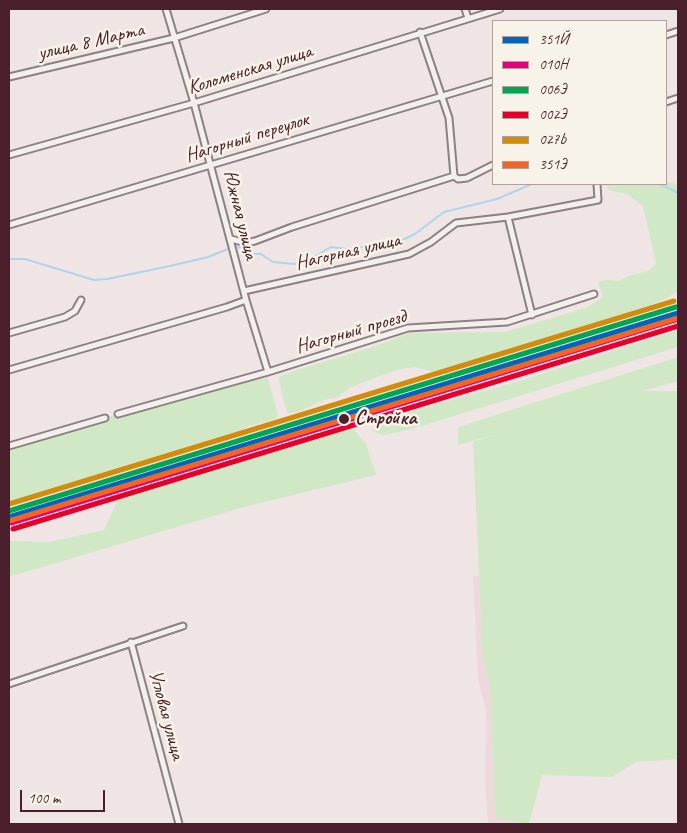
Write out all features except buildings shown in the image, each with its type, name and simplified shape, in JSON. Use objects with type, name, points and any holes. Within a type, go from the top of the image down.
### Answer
[{"type":"street","name":"Южная улица","points":[[166,9],[212,164],[246,300],[268,372]]},
{"type":"street","name":"улица 8 Марта","points":[[9,77],[174,38],[266,9]]},
{"type":"street","points":[[465,9],[468,18]]},
{"type":"street","name":"Коломенская улица","points":[[9,154],[194,103],[420,32],[500,9]]},
{"type":"street","points":[[420,32],[449,118],[454,176]]},
{"type":"street","name":"Нагорный переулок","points":[[9,225],[492,81]]},
{"type":"street","points":[[231,239],[246,243],[255,241],[292,227],[454,176],[458,179],[467,178],[492,166]]},
{"type":"street","name":"Нагорная улица","points":[[244,291],[395,258],[419,250],[456,223],[508,217],[598,200],[597,185]]},
{"type":"street","points":[[508,217],[532,315]]},
{"type":"street","name":"Нагорный проезд","points":[[118,414],[268,372],[408,328],[484,325],[532,315],[594,294]]},
{"type":"street","points":[[9,333],[65,317],[75,311],[80,300]]},
{"type":"street","points":[[9,370],[227,308],[246,300]]},
{"type":"street","points":[[9,446],[105,418]]},
{"type":"street","points":[[9,684],[183,626]]},
{"type":"street","name":"Угловая улица","points":[[131,642],[179,824]]},
{"type":"shaded area","points":[[473,576],[480,576],[483,659],[490,686],[495,818],[531,824],[488,824],[485,780],[486,711],[478,678]]},
{"type":"green space","points":[[667,181],[678,185],[678,291],[662,301],[466,365],[435,372],[415,367],[396,370],[349,388],[339,397],[324,400],[298,412],[287,413],[278,377],[379,345],[410,333],[505,332],[588,307],[603,297],[598,282],[618,281],[631,275],[648,271],[656,264],[643,206],[627,194],[609,190],[606,185],[667,185]]},
{"type":"green space","points":[[678,330],[678,347],[412,429],[383,435],[373,431],[384,419],[526,379]]},
{"type":"green space","points":[[678,357],[678,381],[643,391],[678,391],[678,759],[636,762],[612,777],[542,775],[529,824],[495,818],[490,686],[483,659],[473,442],[498,434],[458,445],[458,427]]},
{"type":"green space","points":[[268,378],[278,415],[277,419],[249,426],[226,440],[162,457],[140,466],[116,470],[9,504],[9,448],[105,418],[239,382]]},
{"type":"green space","points":[[350,425],[366,444],[376,475],[244,507],[9,577],[9,541],[49,542],[104,530],[119,498],[151,483]]},
{"type":"waterway","points":[[9,259],[25,259],[94,280],[170,266],[208,257],[228,249],[242,247],[254,254],[261,254],[273,262],[295,264],[308,260],[331,247],[346,249],[396,243],[415,234],[444,212],[497,199],[530,185]]},
{"type":"waterway","points":[[662,185],[678,193]]},
{"type":"transit line","name":"027Ь","points":[[9,504],[674,301]]},
{"type":"transit line","name":"006Э","points":[[9,511],[676,307]]},
{"type":"transit line","name":"351Й","points":[[9,517],[678,313]]},
{"type":"transit line","name":"351Э","points":[[9,521],[678,318]]},
{"type":"transit line","name":"010Н","points":[[11,523],[678,319]]},
{"type":"transit line","name":"002Э","points":[[13,529],[678,326]]},
{"type":"place","name":"Стройка","points":[[344,419]]}]
